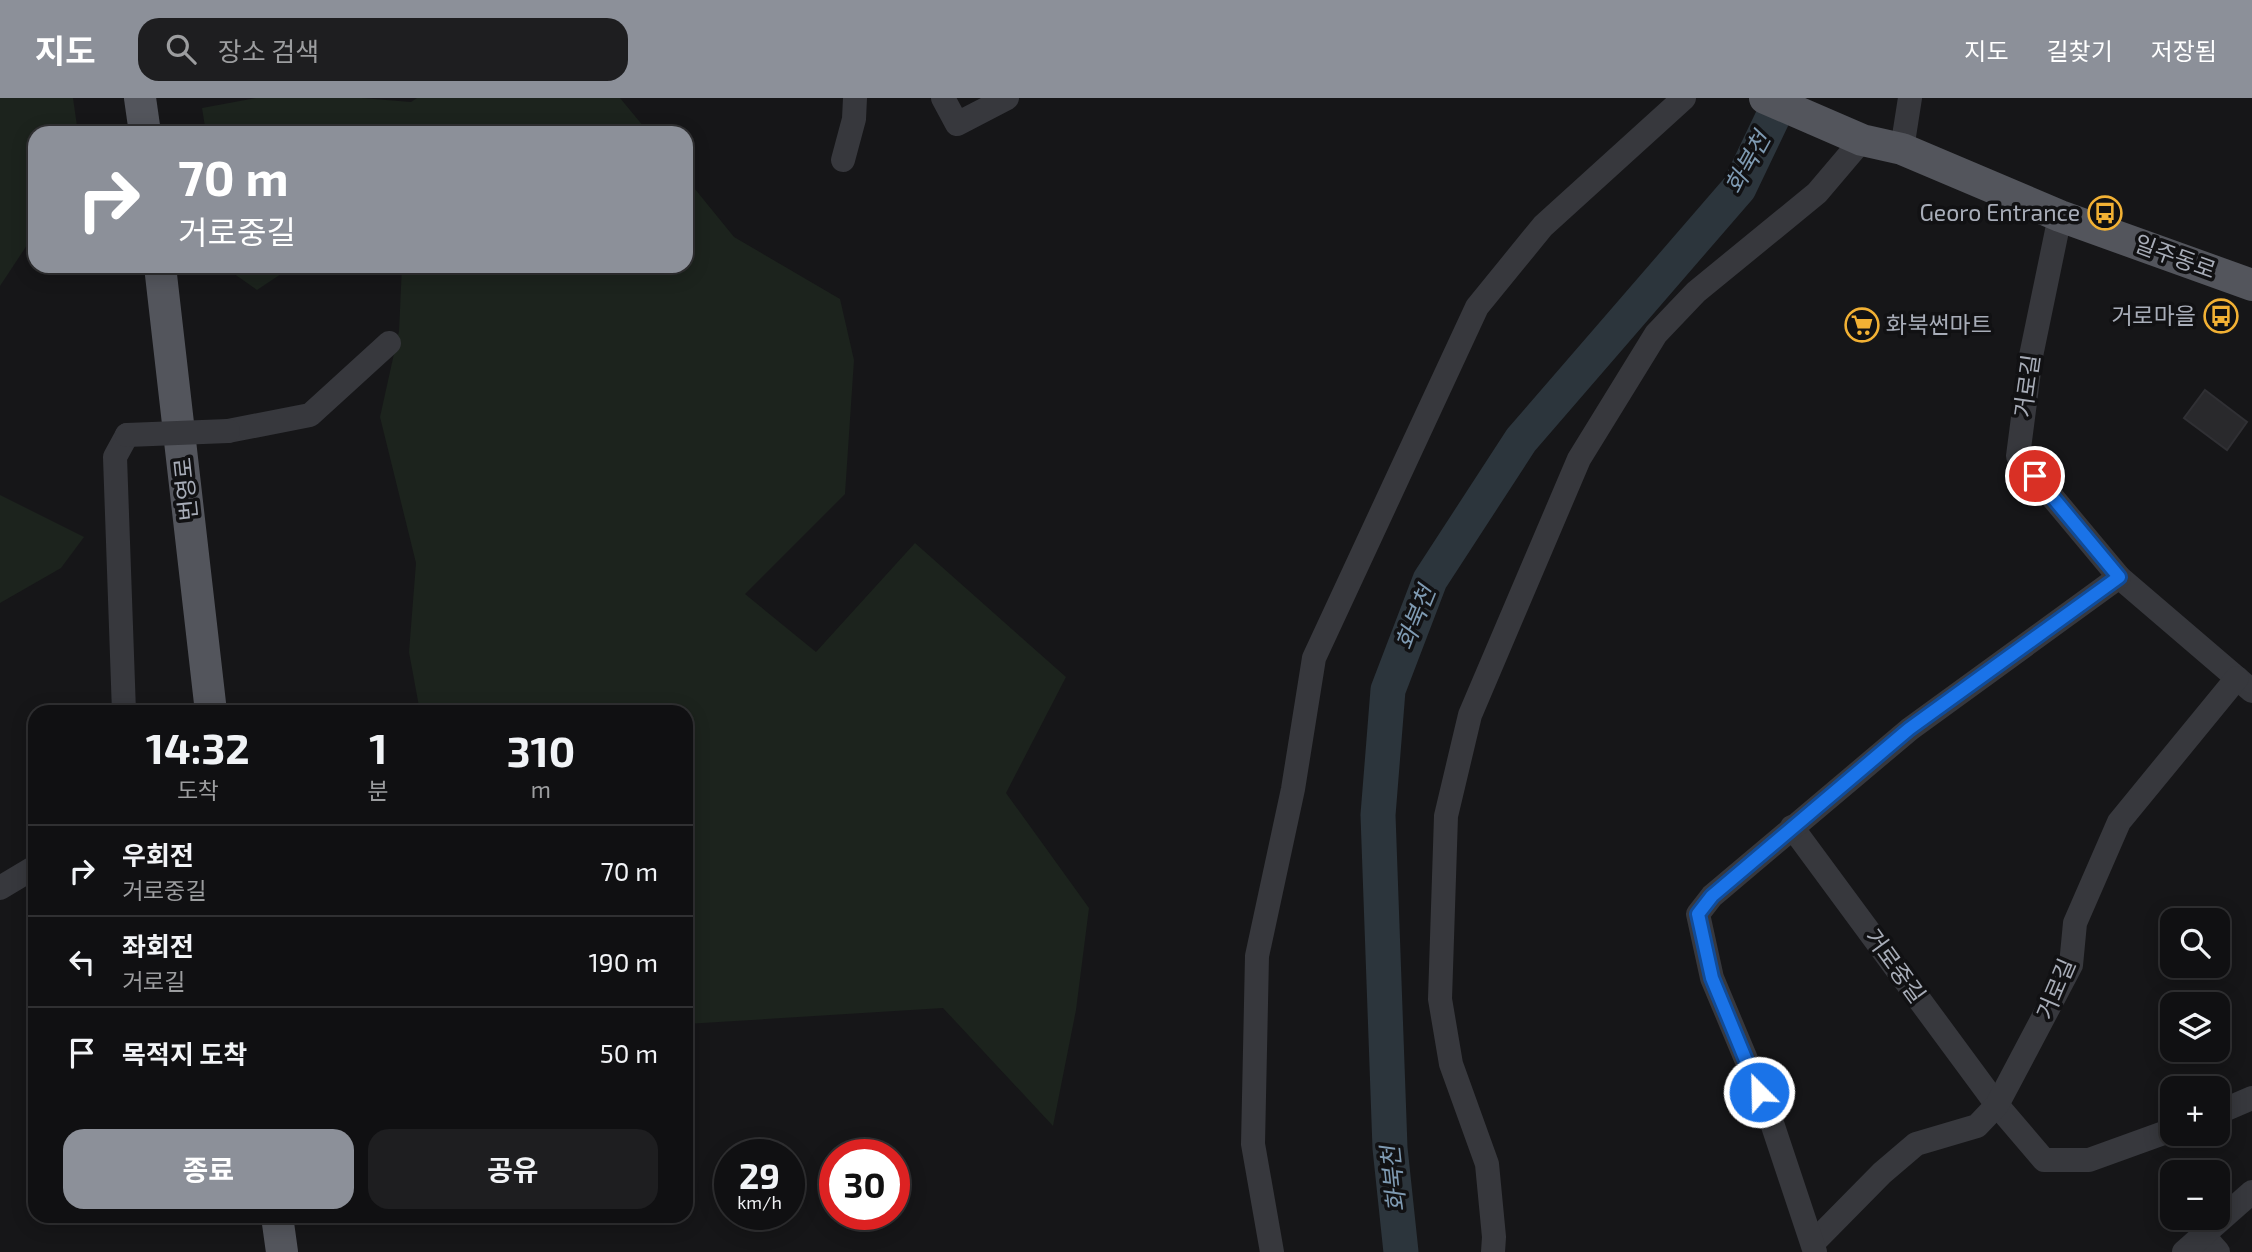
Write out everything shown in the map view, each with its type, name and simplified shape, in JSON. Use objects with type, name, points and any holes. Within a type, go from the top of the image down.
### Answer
[{"type":"main road","points":[[141,98],[144,126]]},
{"type":"main road","name":"일주동로","points":[[1765,98],[1862,140],[1902,149],[2060,216],[2252,285]]},
{"type":"main road","name":"번영로","points":[[161,273],[210,705]]},
{"type":"main road","points":[[278,1223],[282,1252]]},
{"type":"street","points":[[843,160],[854,118],[855,98]]},
{"type":"street","points":[[943,98],[957,124],[1007,98]]},
{"type":"street","points":[[1272,1252],[1253,1144],[1257,956],[1293,789],[1314,658],[1477,307],[1543,226],[1684,98]]},
{"type":"street","points":[[1902,149],[1910,98]]},
{"type":"street","points":[[1493,1252],[1487,1164],[1451,1064],[1440,999],[1446,816],[1470,715],[1579,459],[1656,334],[1696,292],[1817,193],[1862,140]]},
{"type":"street","name":"거로길","points":[[1814,1247],[1882,1173],[1916,1143],[1977,1126],[1997,1105],[2071,965],[2074,923],[2119,822],[2244,685],[2119,577],[2018,456],[2031,356],[2060,216]]},
{"type":"street","points":[[124,705],[115,457],[127,435],[228,430],[310,415],[389,343]]},
{"type":"street","points":[[1814,1247],[1769,1114],[1712,978],[1698,914],[1712,896],[1909,729],[2119,577]]},
{"type":"street","name":"거로중길","points":[[1792,827],[1997,1105],[2043,1160],[2089,1160],[2160,1133]]},
{"type":"street","points":[[0,888],[28,871]]},
{"type":"street","points":[[2230,1107],[2252,1098]]},
{"type":"street","points":[[2184,1252],[2210,1243],[2252,1192]]},
{"type":"shaded area","points":[[0,98],[73,98],[77,126],[28,126],[28,244],[0,286]]},
{"type":"shaded area","points":[[256,98],[362,98],[411,102],[417,98],[620,98],[643,126],[205,126],[202,108]]},
{"type":"shaded area","points":[[693,187],[734,237],[840,299],[854,360],[845,494],[745,594],[816,652],[915,543],[1066,677],[1006,793],[1089,908],[1076,1010],[1053,1126],[943,1008],[693,1024],[693,705],[419,705],[409,652],[416,563],[380,417],[399,331],[402,273],[693,273]]},
{"type":"shaded area","points":[[233,273],[282,273],[257,290]]},
{"type":"shaded area","points":[[0,495],[84,537],[61,568],[0,603]]},
{"type":"building","points":[[2205,390],[2247,422],[2227,450],[2184,418]]},
{"type":"waterway","name":"화북천","points":[[1401,1252],[1390,1148],[1378,815],[1388,690],[1430,580],[1521,440],[1739,188],[1782,98]]},
{"type":"place","name":"Georo Entrance","points":[[2105,213]]},
{"type":"place","name":"거로마을","points":[[2221,316]]},
{"type":"place","name":"화북썬마트","points":[[1862,325]]},
{"type":"route","points":[[1759,1092],[1712,978],[1698,914],[1712,896],[1909,729],[2119,577],[2035,476]]}]
